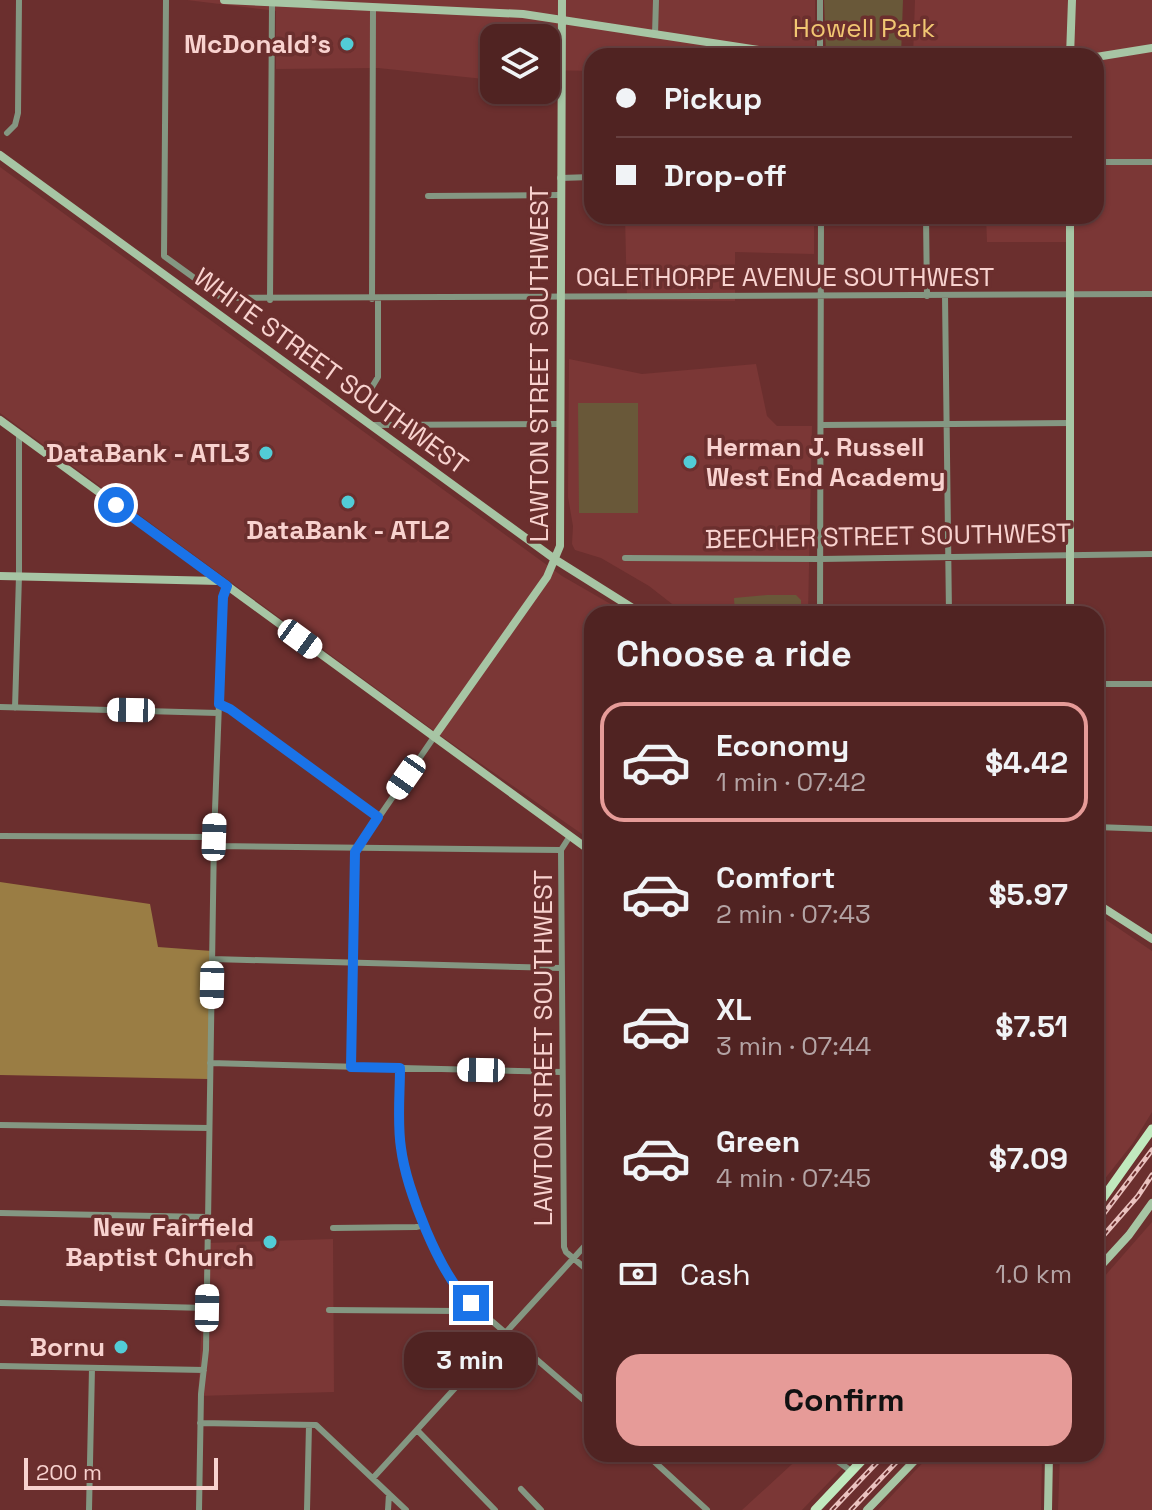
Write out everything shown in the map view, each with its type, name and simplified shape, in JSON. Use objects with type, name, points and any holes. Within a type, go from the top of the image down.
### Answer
[{"type":"main road","points":[[1104,1197],[1152,1129]]},
{"type":"main road","points":[[815,1510],[860,1462]]},
{"type":"street","points":[[7,133],[15,125],[18,113],[19,0]]},
{"type":"street","name":"OGLETHORPE AVENUE SOUTHWEST","points":[[166,0],[164,256],[219,297],[270,300],[1152,294]]},
{"type":"street","points":[[224,0],[373,7],[429,4],[523,14],[744,48]]},
{"type":"street","name":"LAWTON STREET SOUTHWEST","points":[[434,737],[547,577],[559,553],[562,0]]},
{"type":"street","points":[[655,35],[656,0]]},
{"type":"street","points":[[820,0],[820,48]]},
{"type":"street","points":[[1070,48],[1072,0]]},
{"type":"street","points":[[270,300],[272,4]]},
{"type":"street","points":[[369,392],[378,377],[373,7]]},
{"type":"street","points":[[1104,56],[1152,48]]},
{"type":"street","name":"WHITE STREET SOUTHWEST","points":[[0,155],[556,560],[629,606]]},
{"type":"street","points":[[1104,162],[1152,162]]},
{"type":"street","points":[[560,178],[584,177]]},
{"type":"street","points":[[428,196],[560,195]]},
{"type":"street","points":[[820,606],[821,224]]},
{"type":"street","points":[[926,224],[927,296]]},
{"type":"street","points":[[1070,224],[1070,606]]},
{"type":"street","points":[[945,296],[949,606]]},
{"type":"street","points":[[0,420],[584,846]]},
{"type":"street","points":[[821,425],[1070,423]]},
{"type":"street","points":[[372,425],[560,424]]},
{"type":"street","points":[[15,708],[19,434]]},
{"type":"street","name":"BEECHER STREET SOUTHWEST","points":[[625,558],[821,559],[1152,554]]},
{"type":"street","points":[[0,576],[224,584]]},
{"type":"street","points":[[199,1510],[200,1423],[207,1308],[214,837],[224,584]]},
{"type":"street","points":[[1104,684],[1152,684]]},
{"type":"street","points":[[219,704],[378,817]]},
{"type":"street","points":[[0,707],[218,713]]},
{"type":"street","points":[[351,1067],[356,846],[434,737]]},
{"type":"street","points":[[1104,827],[1152,829]]},
{"type":"street","points":[[0,836],[214,837]]},
{"type":"street","name":"LAWTON STREET SOUTHWEST","points":[[570,836],[561,850],[561,1072],[564,1247],[573,1258]]},
{"type":"street","points":[[214,846],[561,850]]},
{"type":"street","points":[[1104,908],[1152,939]]},
{"type":"street","points":[[212,959],[561,968]]},
{"type":"street","points":[[210,1063],[561,1072]]},
{"type":"street","points":[[400,1068],[401,1151],[425,1225],[450,1280],[458,1292],[584,1400]]},
{"type":"street","points":[[0,1125],[209,1128]]},
{"type":"street","points":[[1104,1262],[1152,1203]]},
{"type":"street","points":[[0,1213],[208,1217]]},
{"type":"street","points":[[333,1228],[425,1225]]},
{"type":"street","points":[[373,1478],[584,1246]]},
{"type":"street","points":[[573,1258],[584,1267]]},
{"type":"street","points":[[0,1303],[207,1308]]},
{"type":"street","points":[[329,1310],[457,1311],[471,1303]]},
{"type":"street","points":[[0,1366],[204,1370]]},
{"type":"street","points":[[89,1510],[92,1368]]},
{"type":"street","points":[[200,1423],[309,1425],[321,1428],[406,1510]]},
{"type":"street","points":[[307,1510],[309,1425]]},
{"type":"street","points":[[417,1430],[495,1510]]},
{"type":"street","points":[[655,1462],[707,1510]]},
{"type":"street","points":[[839,1462],[851,1471]]},
{"type":"street","points":[[867,1510],[913,1462]]},
{"type":"street","points":[[1048,1510],[1049,1462]]},
{"type":"street","points":[[521,1489],[541,1510]]},
{"type":"street","points":[[388,1510],[389,1494]]},
{"type":"shaded area","points":[[187,0],[815,0],[815,48],[584,48],[584,71],[560,70],[560,24],[480,24],[480,79],[378,68],[276,69],[276,11]]},
{"type":"shaded area","points":[[915,0],[1152,0],[1152,296],[1066,296],[1066,242],[987,242],[986,224],[1104,224],[1104,48],[913,48]]},
{"type":"shaded area","points":[[0,167],[562,576],[614,606],[584,606],[584,835],[444,738],[0,413]]},
{"type":"shaded area","points":[[625,224],[814,224],[814,254],[735,252],[735,301],[627,300]]},
{"type":"shaded area","name":"Herman J. Russell West End Academy","points":[[569,359],[642,374],[756,364],[767,416],[777,426],[812,426],[808,606],[675,606],[649,586],[601,558],[575,550],[568,497]]},
{"type":"shaded area","points":[[0,882],[150,904],[158,947],[212,951],[208,1079],[0,1075]]},
{"type":"shaded area","points":[[1104,918],[1152,951],[1152,1112],[1104,1180]]},
{"type":"shaded area","points":[[1152,1222],[1152,1510],[1058,1510],[1060,1462],[1104,1462],[1104,1277]]},
{"type":"shaded area","points":[[333,1239],[334,1392],[198,1396],[206,1243]]},
{"type":"shaded area","points":[[794,1462],[848,1462],[802,1510],[742,1510]]},
{"type":"shaded area","points":[[923,1462],[1042,1462],[1041,1510],[878,1510]]},
{"type":"green space","name":"Howell Park","points":[[824,0],[903,0],[901,48],[826,48]]},
{"type":"green space","points":[[578,403],[638,403],[638,513],[579,513]]},
{"type":"green space","points":[[796,595],[801,600],[801,606],[734,606],[734,598]]},
{"type":"railway","points":[[1104,1213],[1152,1150]]},
{"type":"railway","points":[[1104,1235],[1152,1175]]},
{"type":"railway","points":[[832,1510],[877,1462]]},
{"type":"railway","points":[[851,1510],[896,1462]]},
{"type":"place","name":"McDonald's","points":[[347,44]]},
{"type":"place","name":"DataBank - ATL3","points":[[266,453]]},
{"type":"place","name":"Herman J. Russell West End Academy","points":[[690,462]]},
{"type":"place","name":"DataBank - ATL2","points":[[348,502]]},
{"type":"place","name":"New Fairfield Baptist Church","points":[[270,1242]]},
{"type":"place","name":"Bornu","points":[[121,1347]]},
{"type":"route","points":[[116,505],[227,586],[223,597],[219,704],[378,817],[356,846],[355,852],[351,1067],[400,1068],[399,1133],[406,1171],[436,1254],[458,1292],[471,1303]]}]
